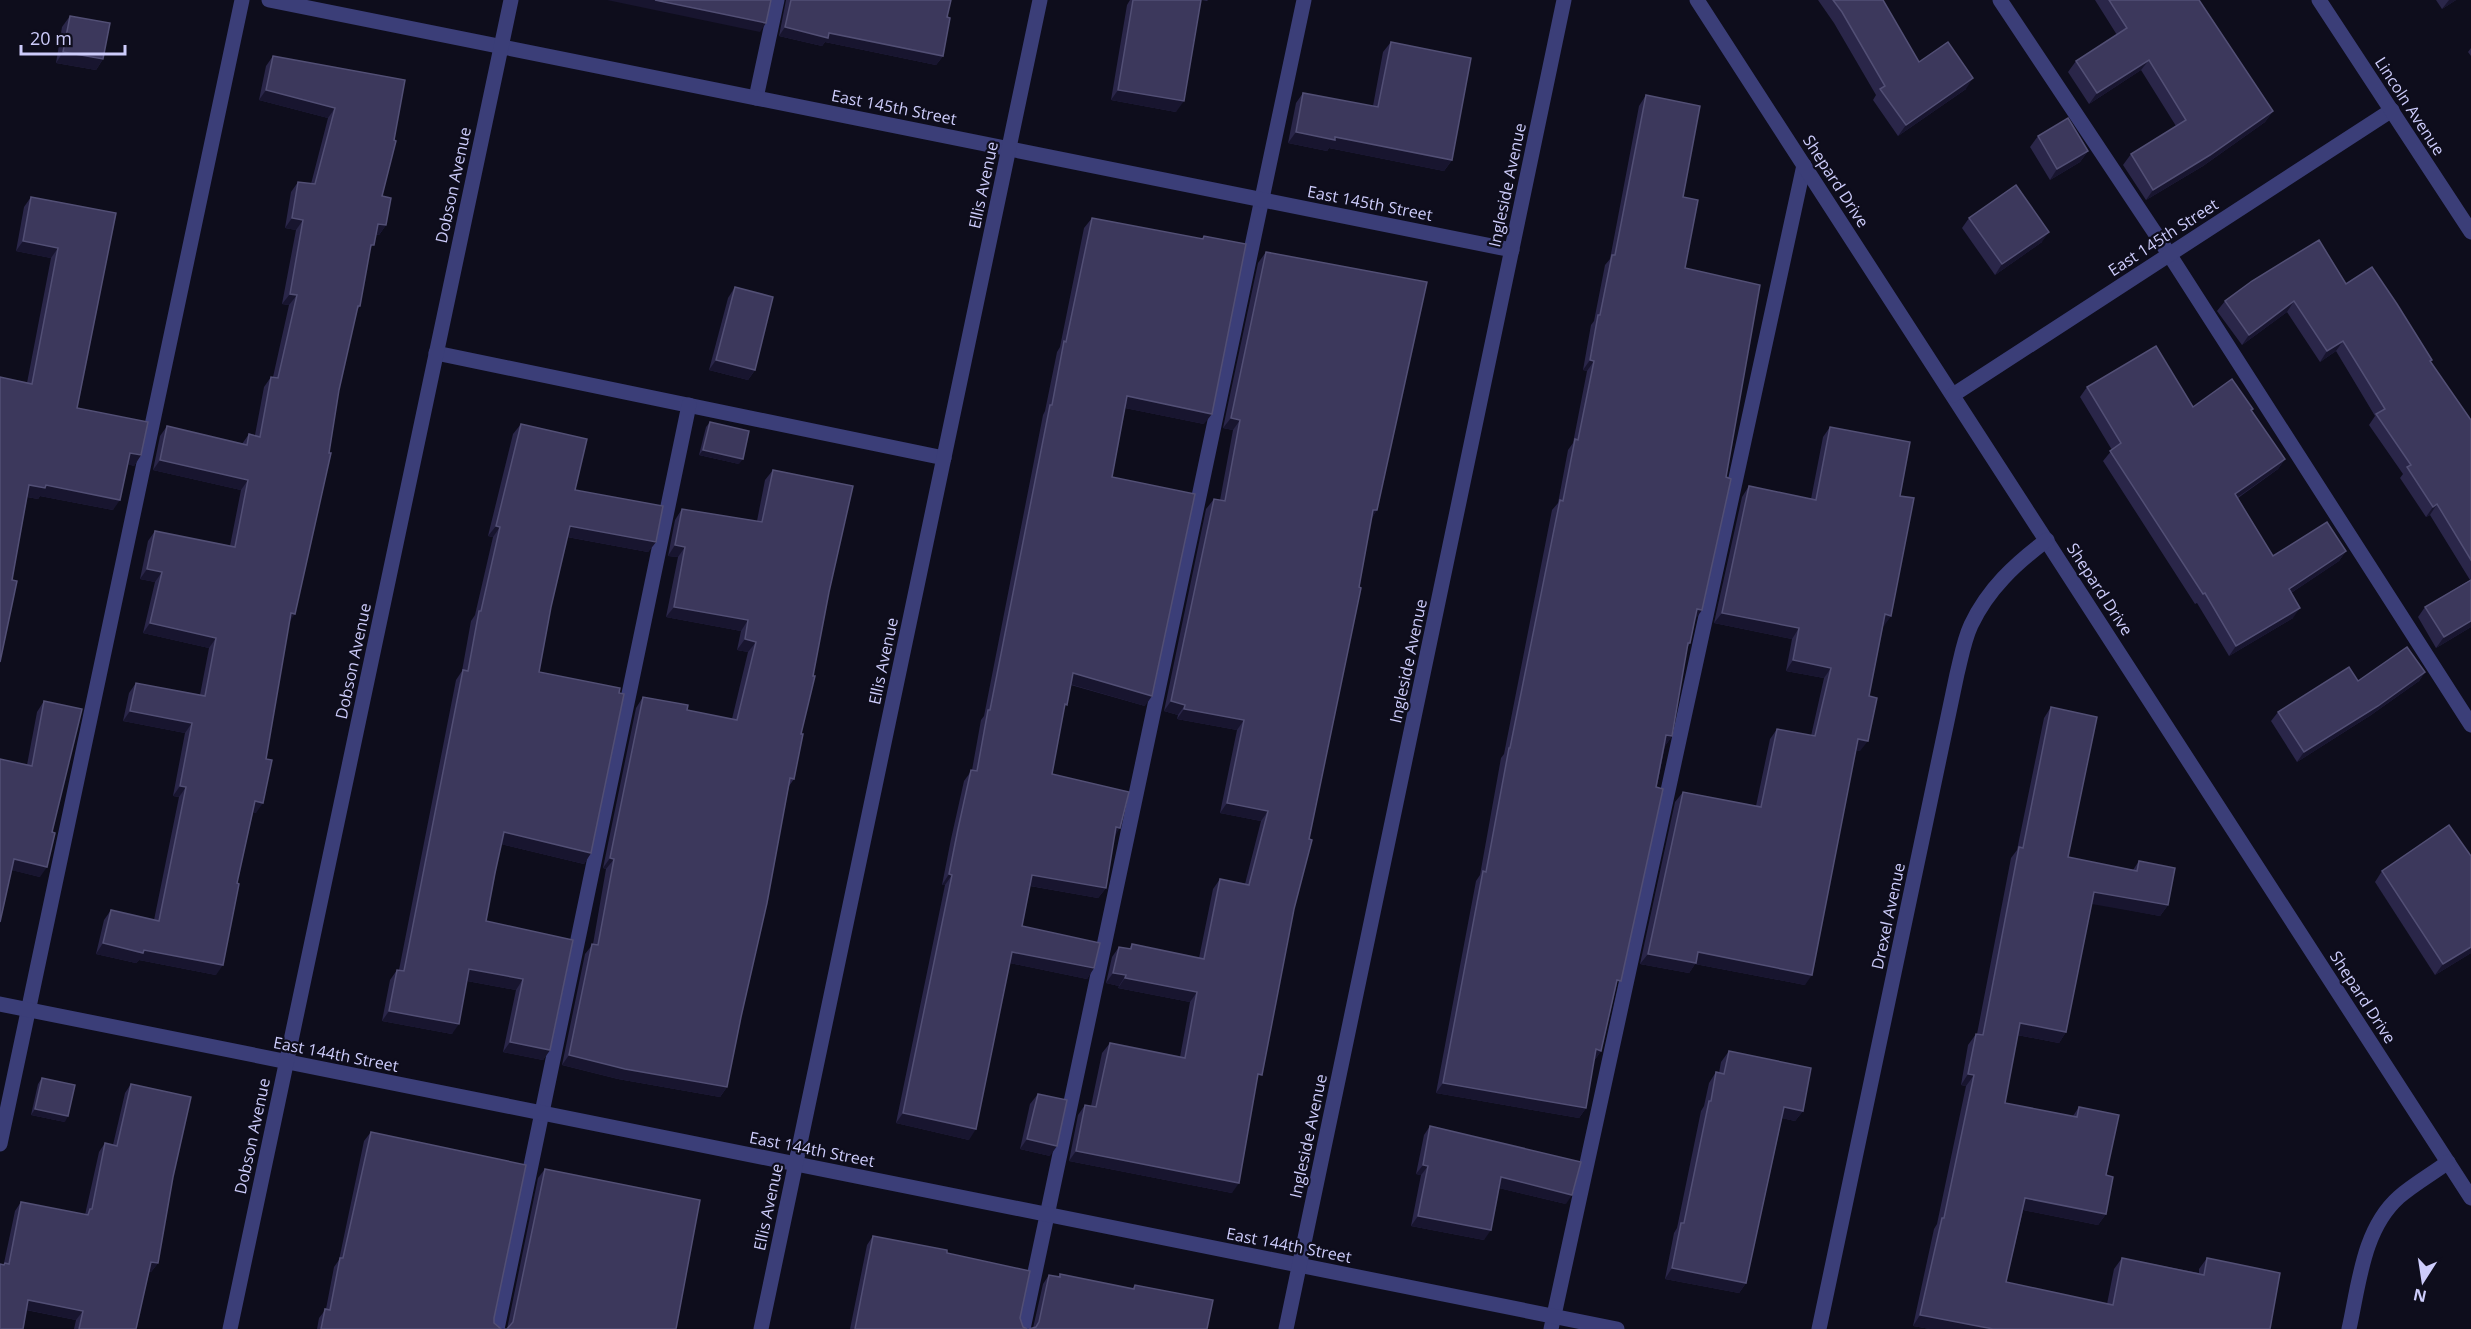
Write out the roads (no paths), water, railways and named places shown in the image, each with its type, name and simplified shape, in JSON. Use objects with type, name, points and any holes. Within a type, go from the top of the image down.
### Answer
[{"type":"street","points":[[0,1144],[242,0]]},
{"type":"street","name":"East 145th Street","points":[[269,0],[1512,250]]},
{"type":"street","name":"Dobson Avenue","points":[[230,1329],[511,0]]},
{"type":"street","points":[[756,98],[777,0]]},
{"type":"street","name":"Ellis Avenue","points":[[761,1329],[1040,0]]},
{"type":"street","points":[[1023,1329],[1304,0]]},
{"type":"street","name":"Ingleside Avenue","points":[[1286,1329],[1564,0]]},
{"type":"street","name":"Shepard Drive","points":[[1697,0],[2471,1198]]},
{"type":"street","points":[[2001,0],[2169,254],[2471,724]]},
{"type":"street","name":"Lincoln Avenue","points":[[2319,0],[2471,232]]},
{"type":"street","name":"East 145th Street","points":[[1953,395],[2392,110]]},
{"type":"street","points":[[1552,1323],[1804,165]]},
{"type":"street","points":[[436,353],[944,458]]},
{"type":"street","points":[[497,1329],[544,1114],[689,405]]},
{"type":"street","name":"Drexel Avenue","points":[[1819,1329],[1957,674],[1970,627],[1987,595],[2004,576],[2047,540]]},
{"type":"street","name":"East 144th Street","points":[[0,1004],[1299,1265],[1552,1323],[1617,1329]]},
{"type":"street","points":[[2349,1329],[2366,1252],[2379,1221],[2399,1198],[2448,1162]]}]
